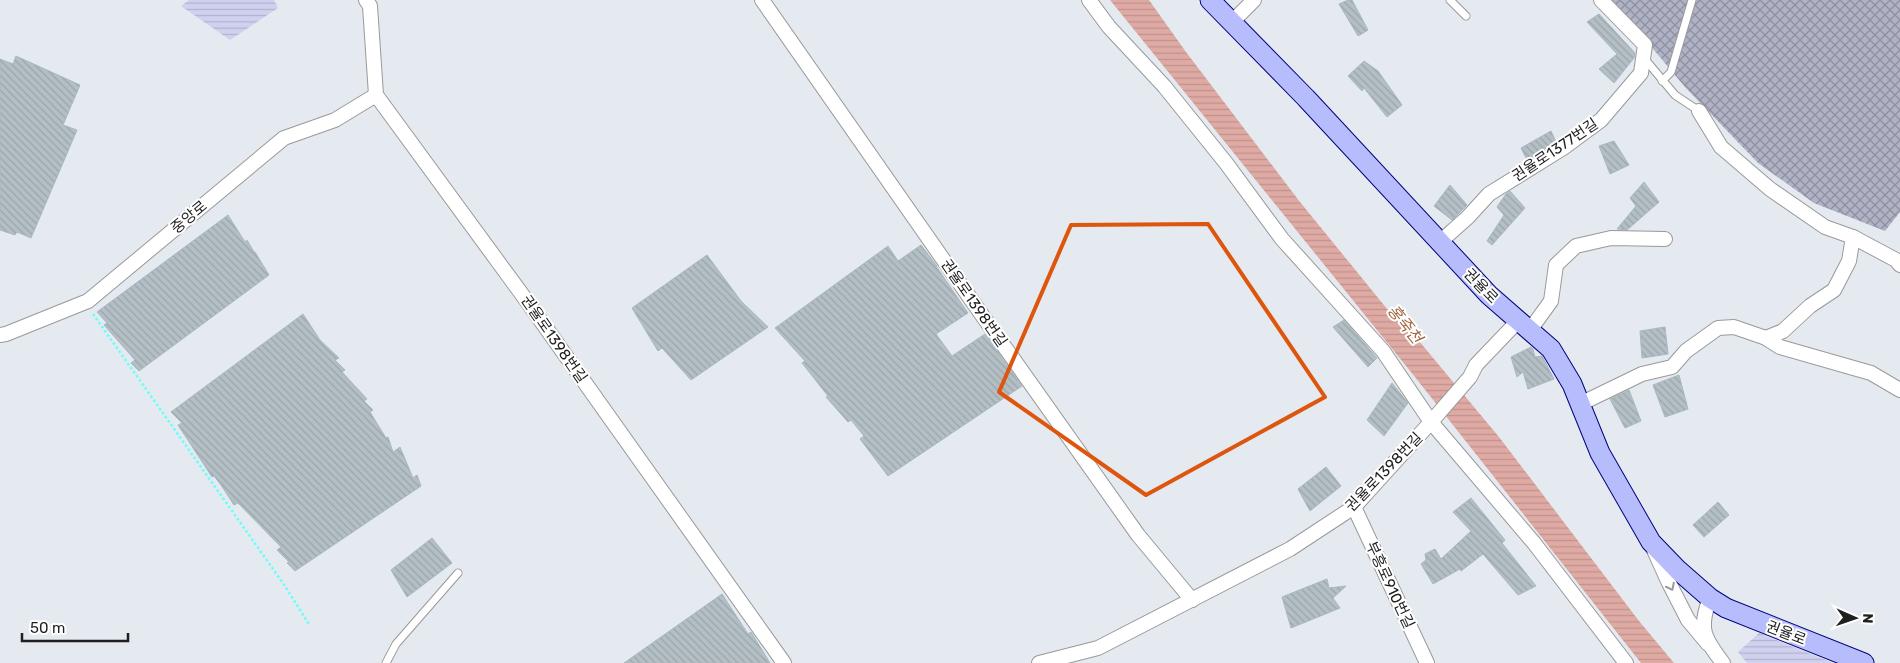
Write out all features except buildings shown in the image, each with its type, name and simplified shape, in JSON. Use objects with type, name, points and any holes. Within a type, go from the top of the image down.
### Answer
[{"type":"main road","name":"권율로","points":[[1210,0],[1306,98],[1489,295],[1551,349],[1572,384],[1600,453],[1651,542],[1678,570],[1710,598],[1726,608],[1864,663]]},
{"type":"street","points":[[366,0],[370,6],[376,95]]},
{"type":"street","name":"권율로1398번길","points":[[762,0],[982,316],[1138,535],[1192,600]]},
{"type":"street","points":[[1089,0],[1109,26],[1164,86],[1226,163],[1282,239],[1383,352],[1431,422],[1534,543],[1626,663]]},
{"type":"street","points":[[1231,23],[1254,0]]},
{"type":"street","points":[[1601,0],[1644,45],[1643,57]]},
{"type":"street","name":"권율로1377번길","points":[[1440,242],[1468,217],[1489,194],[1563,148],[1601,120],[1641,73],[1643,57]]},
{"type":"street","name":"중앙로","points":[[0,335],[85,303],[284,138],[335,120],[376,95]]},
{"type":"street","name":"권율로1398번길","points":[[376,95],[529,304],[784,663]]},
{"type":"street","points":[[1699,111],[1721,146],[1770,188],[1825,227],[1853,238],[1896,260],[1900,264]]},
{"type":"street","points":[[1524,325],[1551,301],[1556,265],[1576,246],[1611,238],[1664,239]]},
{"type":"street","points":[[1766,338],[1782,331],[1810,306],[1834,290],[1850,262],[1853,238]]},
{"type":"street","name":"권율로1398번길","points":[[1039,663],[1098,648],[1290,549],[1354,507],[1470,377],[1476,365],[1524,325]]},
{"type":"street","points":[[1580,404],[1642,374],[1672,367],[1686,351],[1718,328],[1734,327],[1766,338],[1780,347],[1871,373],[1900,390]]},
{"type":"street","name":"부흥로910번길","points":[[1354,507],[1427,663]]},
{"type":"street","points":[[1651,542],[1688,620],[1723,663]]},
{"type":"street","points":[[1708,644],[1703,622],[1704,613],[1710,598]]},
{"type":"lane","points":[[1450,0],[1466,16]]},
{"type":"lane","points":[[1662,81],[1671,72],[1692,0]]},
{"type":"lane","points":[[1643,57],[1675,95],[1699,111]]},
{"type":"lane","points":[[386,663],[396,644],[458,573]]},
{"type":"path","points":[[85,303],[285,586],[310,626]]},
{"type":"highlighted area","points":[[1208,224],[1325,397],[1146,495],[999,392],[1071,225]]},
{"type":"shaded area","points":[[189,0],[274,0],[278,8],[230,40],[181,6]]},
{"type":"shaded area","points":[[1110,0],[1149,0],[1300,202],[1392,315],[1419,341],[1499,437],[1639,621],[1674,663],[1641,663],[1415,377]]},
{"type":"shaded area","points":[[1608,0],[1900,0],[1900,212],[1885,231],[1814,203],[1758,163],[1685,87],[1643,37]]},
{"type":"shaded area","points":[[1759,633],[1833,663],[1747,663],[1738,652]]},
{"type":"water label","name":"홍죽천","points":[[1405,324]]}]
